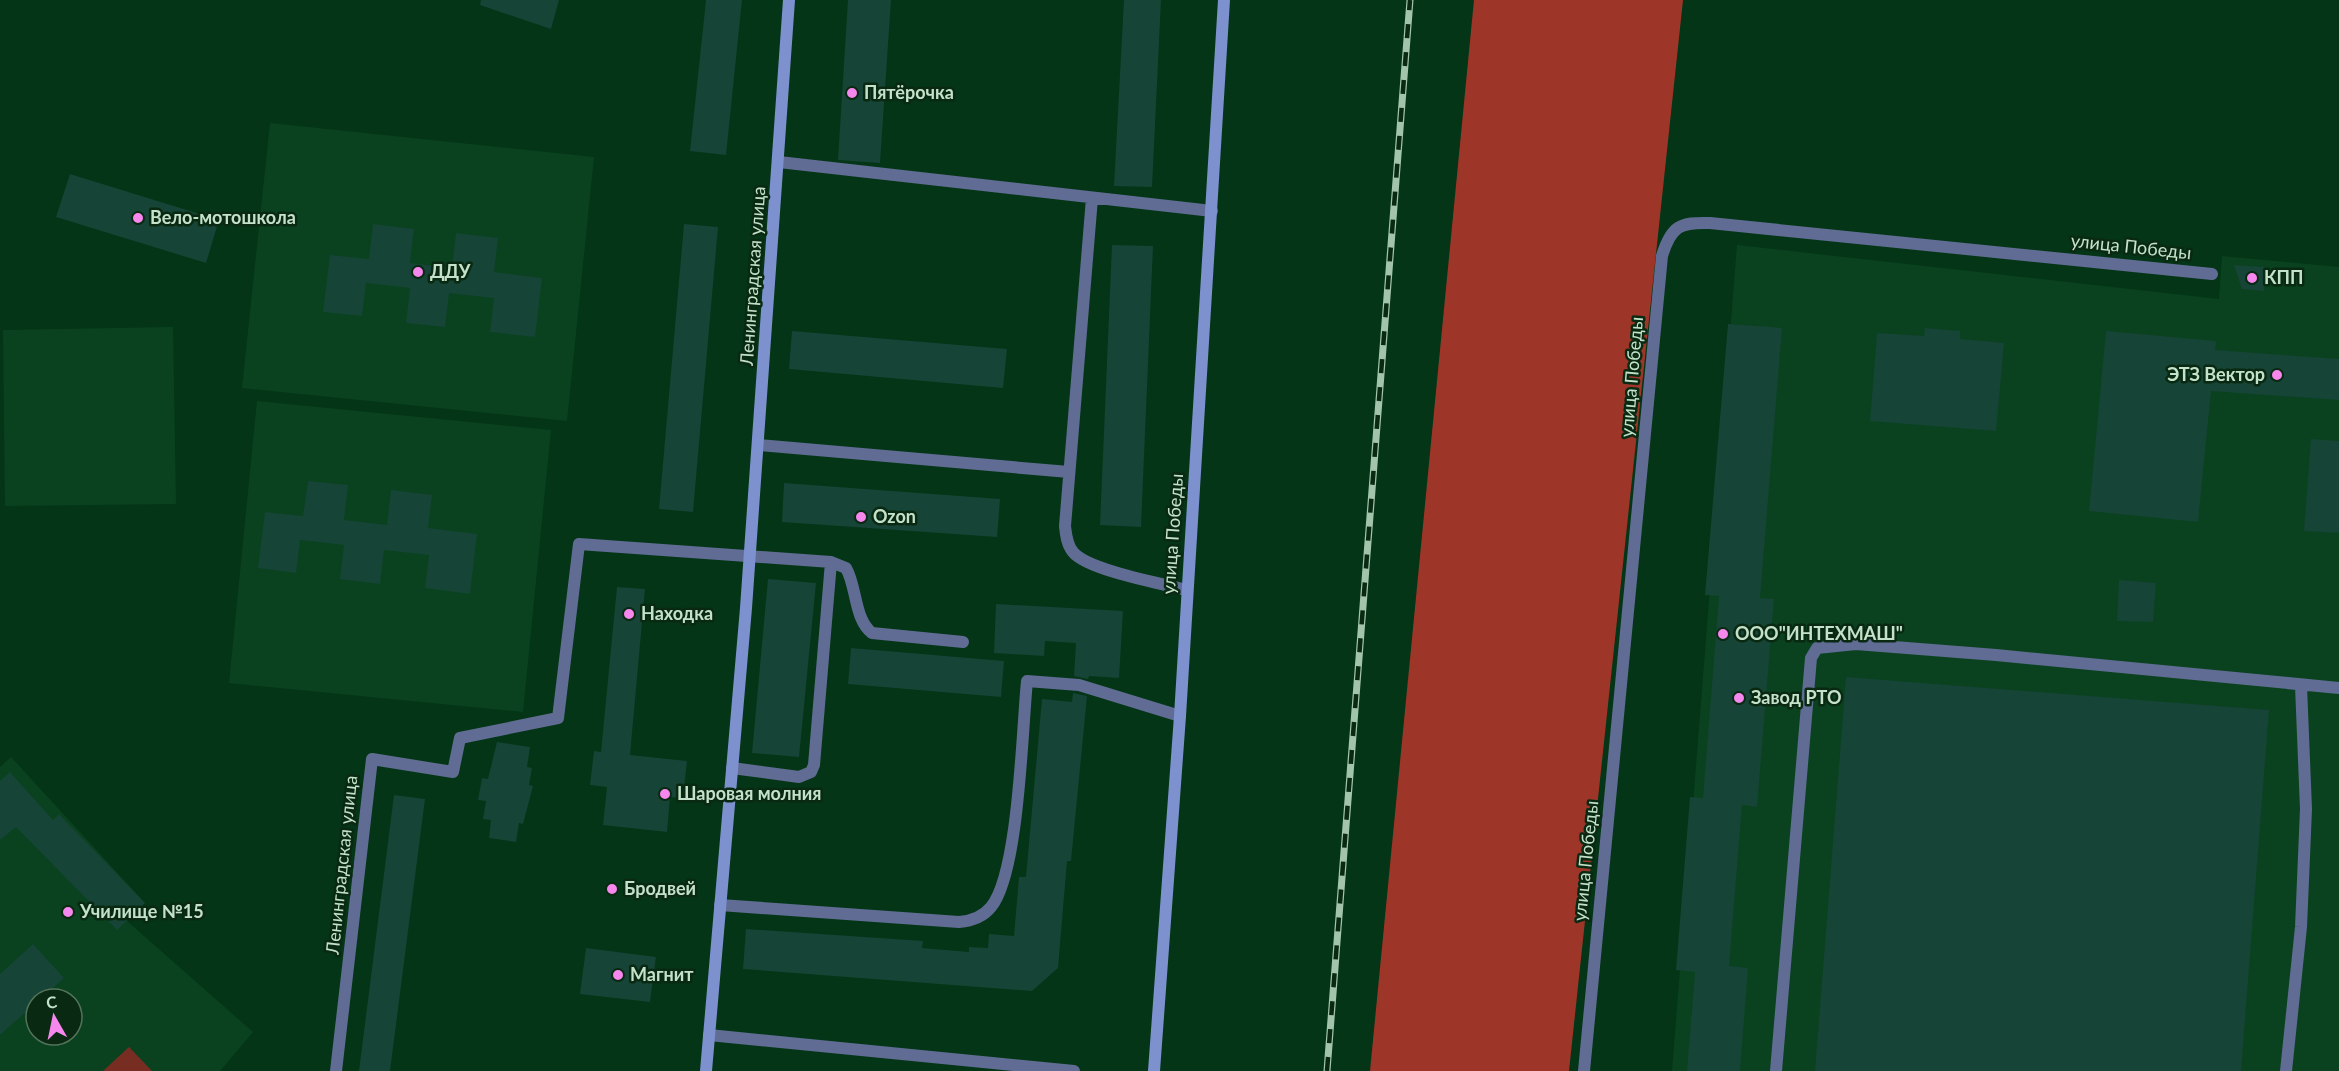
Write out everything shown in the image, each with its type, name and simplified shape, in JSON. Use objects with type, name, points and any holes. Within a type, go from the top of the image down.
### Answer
[{"type":"street","name":"Ленинградская улица","points":[[706,1071],[750,555],[789,0]]},
{"type":"street","name":"улица Победы","points":[[1154,1071],[1180,716],[1224,0]]},
{"type":"street","points":[[779,162],[1212,211]]},
{"type":"street","points":[[1092,198],[1065,526],[1072,552],[1099,567],[1187,590]]},
{"type":"street","name":"улица Победы","points":[[1584,1071],[1662,256],[1671,234],[1686,223],[1710,223],[2212,274]]},
{"type":"street","points":[[758,445],[1070,472]]},
{"type":"street","name":"Ленинградская улица","points":[[336,1071],[372,759],[453,772],[460,738],[558,718],[579,544],[750,555]]},
{"type":"street","points":[[750,555],[831,562],[846,568],[861,617],[866,629],[872,633],[963,642]]},
{"type":"street","points":[[732,768],[799,777],[811,772],[814,765],[831,562]]},
{"type":"street","points":[[1776,1071],[1811,658],[1817,648],[1856,644],[2339,688]]},
{"type":"street","points":[[720,905],[959,922],[974,919],[991,907],[999,894],[1011,858],[1027,681],[1079,685],[1180,716]]},
{"type":"street","points":[[2286,1071],[2301,927],[2306,821],[2301,686]]},
{"type":"street","points":[[709,1035],[1074,1071]]},
{"type":"shaded area","points":[[1474,0],[1683,0],[1569,1071],[1370,1071]]},
{"type":"shaded area","name":"ДДУ","points":[[270,123],[594,157],[567,421],[242,388]]},
{"type":"shaded area","name":"Завод РТО","points":[[1737,245],[2219,299],[2222,256],[2339,267],[2339,1071],[1672,1071]]},
{"type":"shaded area","points":[[173,327],[176,504],[5,506],[3,330]]},
{"type":"shaded area","points":[[257,401],[551,430],[523,712],[229,683]]},
{"type":"shaded area","name":"Училище №15","points":[[11,757],[145,903],[127,921],[253,1032],[220,1071],[0,1071],[0,767]]},
{"type":"shaded area","points":[[129,1047],[152,1071],[103,1071]]},
{"type":"building","points":[[481,0],[559,0],[551,29],[480,5]]},
{"type":"building","points":[[706,0],[742,0],[726,155],[690,151]]},
{"type":"building","points":[[848,0],[891,0],[880,163],[838,160]]},
{"type":"building","points":[[1124,0],[1161,0],[1152,187],[1114,186]]},
{"type":"building","name":"Вело-мотошкола","points":[[70,174],[219,220],[206,263],[56,217]]},
{"type":"building","points":[[373,224],[414,229],[410,263],[452,268],[456,233],[498,238],[494,272],[542,278],[535,337],[490,332],[494,298],[449,293],[445,327],[406,323],[410,288],[366,283],[362,316],[323,312],[330,255],[369,259]]},
{"type":"building","points":[[684,224],[718,227],[693,512],[659,509]]},
{"type":"building","points":[[1112,245],[1153,246],[1141,527],[1100,525]]},
{"type":"building","name":"КПП","points":[[2234,265],[2265,267],[2264,291],[2242,289]]},
{"type":"building","name":"Завод РТО","points":[[1728,324],[1782,328],[1760,598],[1774,599],[1757,807],[1742,805],[1729,966],[1748,968],[1740,1071],[1687,1071],[1695,972],[1676,970],[1690,797],[1703,798],[1719,596],[1705,595]]},
{"type":"building","points":[[1925,328],[1960,331],[1960,339],[2004,343],[1996,431],[1870,421],[1877,333],[1924,336]]},
{"type":"building","points":[[792,331],[1007,349],[1003,388],[789,369]]},
{"type":"building","points":[[2106,331],[2216,341],[2215,350],[2339,359],[2339,400],[2211,391],[2198,522],[2089,511]]},
{"type":"building","points":[[2311,439],[2339,441],[2339,533],[2304,531]]},
{"type":"building","points":[[308,481],[348,485],[344,520],[387,525],[391,490],[432,495],[428,528],[477,534],[470,594],[425,588],[429,555],[384,550],[380,584],[340,579],[344,545],[300,540],[296,573],[258,568],[265,512],[303,516]]},
{"type":"building","points":[[784,483],[1000,499],[997,537],[782,522]]},
{"type":"building","points":[[768,579],[816,583],[799,757],[752,753]]},
{"type":"building","points":[[2119,580],[2156,583],[2153,622],[2117,621]]},
{"type":"building","points":[[617,587],[645,589],[630,755],[687,761],[683,798],[670,797],[667,832],[603,825],[607,787],[590,785],[594,751],[601,752]]},
{"type":"building","points":[[996,604],[1123,611],[1119,678],[1089,676],[1088,679],[1074,676],[1076,643],[1045,641],[1044,656],[994,653]]},
{"type":"building","points":[[851,648],[1004,661],[1001,697],[848,684]]},
{"type":"building","points":[[1846,677],[2269,710],[2241,1071],[1815,1071]]},
{"type":"building","points":[[1073,693],[1087,696],[1071,861],[1067,861],[1058,968],[1032,991],[743,969],[746,929],[923,941],[922,948],[969,952],[969,947],[988,948],[989,934],[1014,936],[1019,877],[1026,877],[1042,699],[1072,702]]},
{"type":"building","points":[[497,742],[530,747],[527,767],[532,768],[529,785],[533,786],[523,824],[519,823],[516,842],[489,838],[491,820],[483,819],[486,801],[478,800],[482,778],[488,779]]},
{"type":"building","points":[[10,772],[53,820],[59,814],[145,903],[117,930],[16,827],[0,840],[0,781]]},
{"type":"building","points":[[394,795],[425,799],[390,1071],[359,1071]]},
{"type":"building","points":[[33,944],[64,978],[54,987],[24,987],[24,1014],[0,1035],[0,974]]},
{"type":"building","name":"Магнит","points":[[586,948],[656,957],[650,1002],[580,994]]},
{"type":"railway","points":[[1327,1071],[1410,0]]},
{"type":"place","name":"Пятёрочка","points":[[852,93]]},
{"type":"place","name":"Вело-мотошкола","points":[[138,218]]},
{"type":"place","name":"ДДУ","points":[[418,272]]},
{"type":"place","name":"КПП","points":[[2252,278]]},
{"type":"place","name":"ЭТЗ Вектор","points":[[2277,375]]},
{"type":"place","name":"Ozon","points":[[861,517]]},
{"type":"place","name":"Находка","points":[[629,614]]},
{"type":"place","name":"ООО\"ИНТЕХМАШ\"","points":[[1723,634]]},
{"type":"place","name":"Завод РТО","points":[[1739,698]]},
{"type":"place","name":"Шаровая молния","points":[[665,794]]},
{"type":"place","name":"Бродвей","points":[[612,889]]},
{"type":"place","name":"Училище №15","points":[[68,912]]},
{"type":"place","name":"Магнит","points":[[618,975]]}]
